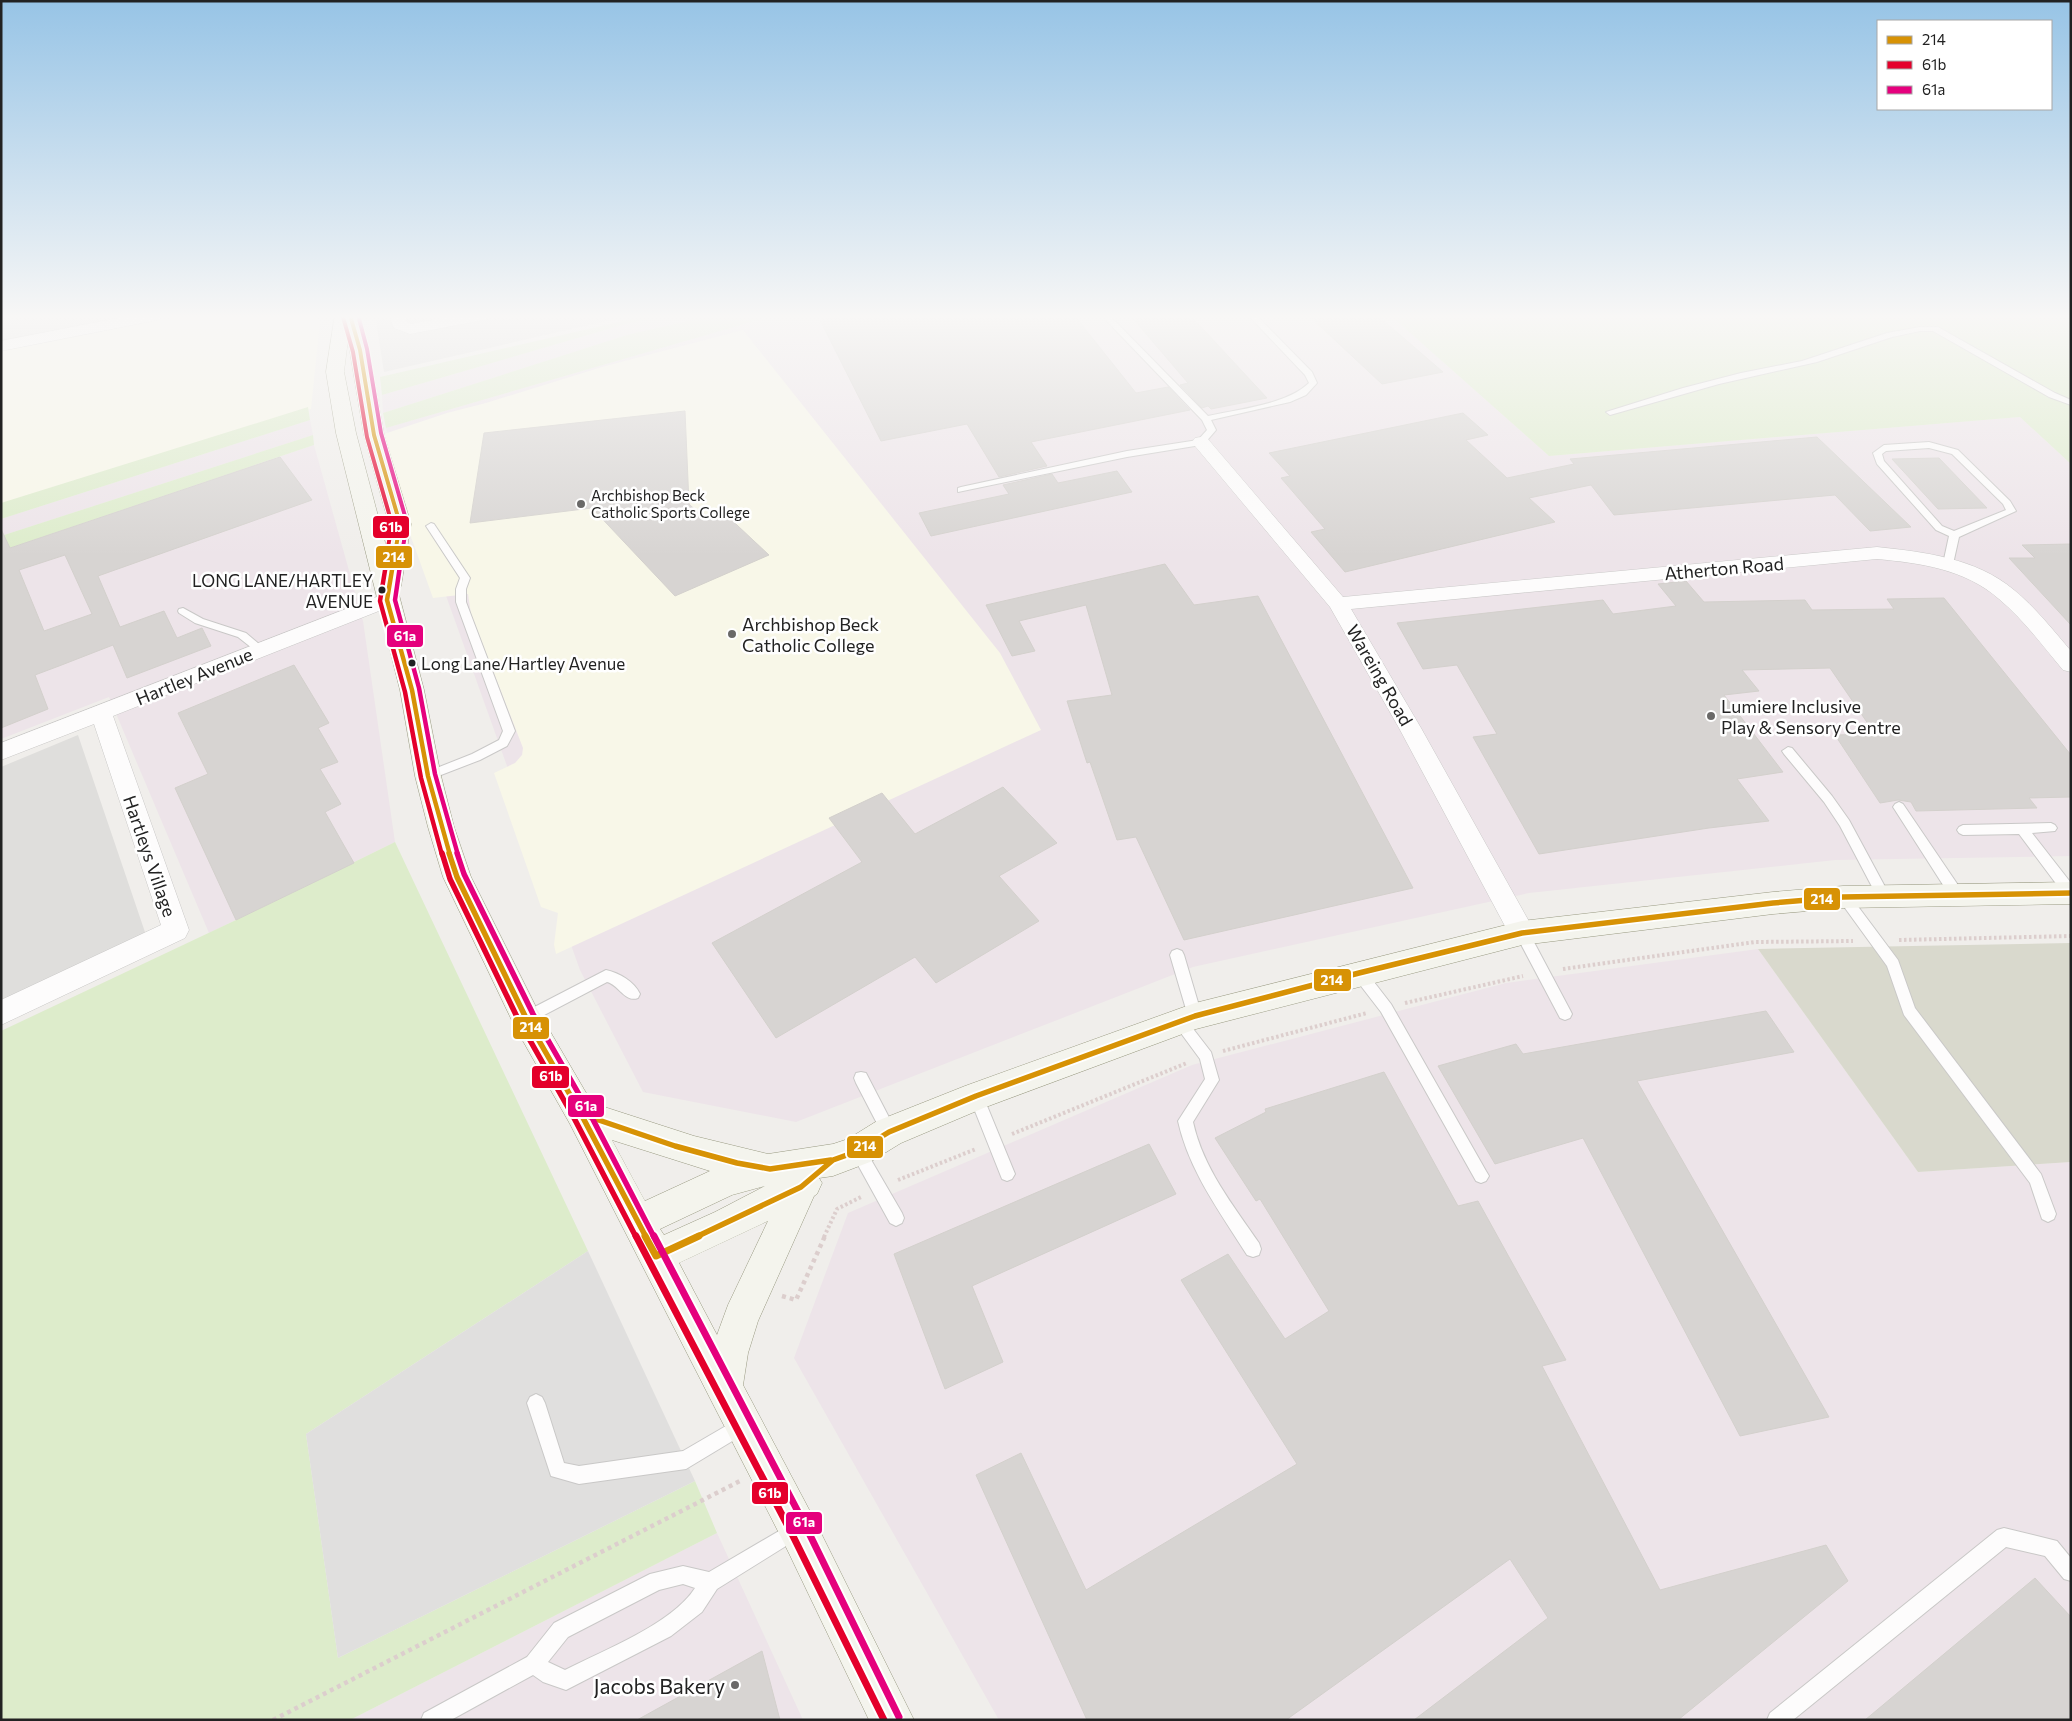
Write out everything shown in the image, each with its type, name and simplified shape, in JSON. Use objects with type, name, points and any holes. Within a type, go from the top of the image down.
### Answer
[{"type":"main road","points":[[339,395],[387,600],[412,690],[428,776],[441,827],[457,876],[526,1018],[656,1256],[798,1529],[892,1720]]},
{"type":"main road","points":[[368,395],[374,435],[400,524],[387,600]]},
{"type":"main road","points":[[656,1256],[727,1224],[801,1186],[846,1155],[889,1132],[976,1096],[1187,1018],[1359,973],[1522,933],[1773,903],[1843,897],[2071,893]]},
{"type":"main road","points":[[580,1114],[675,1146],[737,1163],[770,1169]]},
{"type":"main road","points":[[637,1222],[728,1180],[770,1169],[846,1155]]},
{"type":"main road","points":[[724,1387],[730,1352],[741,1318],[801,1186]]},
{"type":"street","name":"Wareing Road","points":[[1201,442],[1338,604],[1410,728],[1522,933]]},
{"type":"street","name":"Atherton Road","points":[[1338,604],[1877,553],[1924,557],[1962,568],[1998,587],[2019,607],[2071,665]]},
{"type":"street","name":"Hartley Avenue","points":[[1,752],[387,600]]},
{"type":"street","name":"Hartleys Village","points":[[2,1009],[176,930],[101,712]]},
{"type":"lane","points":[[961,490],[1127,454],[1201,442],[1212,430],[1206,419],[1183,395]]},
{"type":"lane","points":[[1206,419],[1287,400],[1297,395]]},
{"type":"lane","points":[[1610,412],[1666,395]]},
{"type":"lane","points":[[2053,395],[2071,403]]},
{"type":"lane","points":[[1929,445],[1955,452],[2006,502],[2011,511],[1954,535],[1939,528],[1880,462],[1877,453],[1884,448],[1929,445]]},
{"type":"lane","points":[[428,776],[476,757],[503,743],[509,730],[461,602],[461,589],[465,578],[431,526]]},
{"type":"lane","points":[[1948,564],[1954,535]]},
{"type":"lane","points":[[183,611],[199,621],[242,635],[260,650]]},
{"type":"lane","points":[[1788,751],[1828,799],[1844,823],[1884,896]]},
{"type":"lane","points":[[1899,807],[1957,894]]},
{"type":"lane","points":[[1963,830],[2051,828]]},
{"type":"lane","points":[[2022,829],[2071,893]]},
{"type":"lane","points":[[1843,897],[1893,964],[1909,1011],[2036,1179],[2048,1214]]},
{"type":"lane","points":[[1522,933],[1565,1014]]},
{"type":"lane","points":[[1177,956],[1187,1018],[1206,1056],[1212,1080],[1185,1121],[1187,1133],[1201,1165],[1253,1249]]},
{"type":"lane","points":[[1359,973],[1386,1008],[1481,1176]]},
{"type":"lane","points":[[526,1018],[606,976],[615,978],[633,994]]},
{"type":"lane","points":[[861,1078],[889,1132]]},
{"type":"lane","points":[[976,1096],[1008,1174]]},
{"type":"lane","points":[[846,1155],[880,1188],[896,1218]]},
{"type":"lane","points":[[536,1403],[557,1470],[579,1474],[686,1460],[743,1425]]},
{"type":"lane","points":[[534,1664],[550,1674],[566,1680],[664,1629],[695,1605],[710,1582],[798,1529]]},
{"type":"lane","points":[[1777,1720],[2004,1537],[2050,1548],[2071,1572]]},
{"type":"lane","points":[[431,1720],[534,1664],[561,1630],[657,1581],[683,1576],[710,1582]]},
{"type":"path","points":[[754,1286],[796,1300],[837,1209],[880,1188],[1206,1056],[1386,1008],[1543,972],[1754,942],[2071,936]]},
{"type":"path","points":[[273,1720],[766,1468]]},
{"type":"shaded area","points":[[1,395],[312,395],[311,409],[1,505]]},
{"type":"shaded area","points":[[382,395],[438,395],[383,413]]},
{"type":"shaded area","points":[[499,395],[1481,395],[1549,456],[2020,417],[2071,464],[2071,856],[1835,860],[1529,893],[1193,967],[796,1122],[643,1092],[580,970],[386,428]]},
{"type":"shaded area","name":"Archbishop Beck Catholic College","points":[[511,395],[795,395],[1000,653],[1041,730],[556,954],[554,945],[558,913],[541,907],[494,773],[515,763],[522,755],[523,748],[471,614],[468,594],[433,598],[375,437],[447,413]]},
{"type":"shaded area","points":[[310,420],[313,435],[1,536],[1,519]]},
{"type":"shaded area","points":[[314,445],[363,621],[395,842],[209,933],[109,697],[1,739],[1,551]]},
{"type":"shaded area","points":[[78,735],[147,938],[1,1003],[1,767]]},
{"type":"shaded area","points":[[2071,943],[2071,1162],[1918,1172],[1758,949]]},
{"type":"shaded area","points":[[1758,949],[1918,1172],[2071,1162],[2071,1720],[999,1720],[794,1358],[848,1213],[1192,1065],[1506,983]]},
{"type":"shaded area","points":[[588,1251],[695,1481],[338,1658],[306,1434]]},
{"type":"shaded area","points":[[717,1533],[803,1720],[350,1720]]},
{"type":"green space","points":[[438,395],[499,395],[386,428],[383,413]]},
{"type":"green space","points":[[1481,395],[2071,395],[2071,464],[2020,417],[1549,456]]},
{"type":"green space","points":[[308,407],[310,420],[1,519],[1,503]]},
{"type":"green space","points":[[313,435],[314,445],[1,551],[1,536]]},
{"type":"green space","points":[[395,842],[588,1251],[306,1434],[338,1658],[695,1481],[717,1533],[350,1720],[1,1720],[1,1031],[236,920]]},
{"type":"building","points":[[858,395],[1176,395],[1190,410],[1031,442],[1047,466],[999,477],[967,424],[881,441]]},
{"type":"building","points":[[1190,395],[1265,395],[1267,398],[1211,409],[1208,406],[1202,408]]},
{"type":"building","name":"Archbishop Beck Catholic Sports College","points":[[685,411],[689,504],[705,519],[722,511],[769,555],[675,596],[592,508],[470,523],[484,433]]},
{"type":"building","points":[[1463,413],[1488,435],[1466,440],[1507,478],[1574,464],[1570,459],[1817,437],[1911,527],[1870,531],[1835,495],[1614,515],[1591,485],[1529,498],[1555,522],[1345,572],[1311,532],[1325,529],[1281,478],[1290,476],[1269,453]]},
{"type":"building","points":[[280,457],[312,500],[98,576],[120,627],[164,611],[177,638],[202,628],[211,646],[127,678],[113,645],[35,675],[48,709],[1,728],[1,529],[10,548]],"holes":[[[65,555],[92,614],[44,631],[19,570]]]},
{"type":"building","points":[[1939,458],[1987,508],[1938,509],[1892,459]]},
{"type":"building","points":[[1117,471],[1132,492],[931,536],[919,513],[1009,494],[1003,485],[1052,474],[1058,483]]},
{"type":"building","points":[[2071,544],[2071,625],[2009,558],[2035,558],[2022,545]]},
{"type":"building","points":[[1165,564],[1194,605],[1258,596],[1413,888],[1184,940],[1136,837],[1117,840],[1090,762],[1087,763],[1067,701],[1112,695],[1086,605],[1019,621],[1035,651],[1012,656],[986,605]]},
{"type":"building","points":[[1686,581],[1704,602],[1805,600],[1812,610],[1894,609],[1887,599],[1944,598],[2071,755],[2071,797],[2029,798],[2037,808],[1916,811],[1911,802],[1898,800],[1880,803],[1835,735],[1875,734],[1830,668],[1742,670],[1759,691],[1724,695],[1783,772],[1737,779],[1769,821],[1709,828],[1539,854],[1473,737],[1497,734],[1457,665],[1423,669],[1397,623],[1603,600],[1613,614],[1676,606],[1658,584]]},
{"type":"building","points":[[294,665],[329,723],[318,728],[338,762],[320,769],[341,804],[325,812],[354,863],[236,920],[175,788],[208,774],[178,713]]},
{"type":"building","points":[[1003,787],[1057,843],[999,876],[1039,921],[936,983],[915,957],[776,1038],[712,943],[862,862],[829,818],[882,793],[915,834]]},
{"type":"building","points":[[1766,1011],[1794,1052],[1637,1081],[1829,1417],[1740,1436],[1583,1138],[1495,1164],[1438,1066],[1516,1044],[1523,1054]]},
{"type":"building","points":[[1384,1072],[1458,1206],[1478,1201],[1566,1360],[1542,1366],[1660,1590],[1826,1545],[1848,1581],[1678,1720],[1414,1720],[1548,1618],[1510,1559],[1286,1720],[1087,1720],[976,1475],[1021,1453],[1086,1590],[1297,1464],[1181,1280],[1228,1254],[1285,1339],[1329,1311],[1260,1199],[1256,1201],[1215,1138],[1266,1112],[1265,1109]]},
{"type":"building","points":[[1149,1144],[1176,1194],[972,1286],[1003,1362],[945,1389],[894,1254]]},
{"type":"building","points":[[2035,1578],[2071,1617],[2071,1720],[1865,1720]]},
{"type":"building","name":"Jacobs Bakery","points":[[762,1651],[780,1720],[637,1720]]},
{"type":"transit line","name":"61b","points":[[360,395],[367,437],[392,524],[380,601],[405,692],[421,778],[434,829],[450,879],[519,1021],[574,1118],[791,1532],[884,1720]]},
{"type":"transit line","name":"214","points":[[367,395],[374,435],[400,524],[387,600],[412,690],[428,776],[441,827],[457,877],[526,1018],[581,1114],[656,1256],[801,1187],[833,1160],[858,1151],[889,1132],[976,1096],[1195,1016],[1359,973],[1522,933],[1773,903],[1843,897],[2071,893]]},
{"type":"transit line","name":"61a","points":[[375,395],[381,433],[407,523],[395,600],[419,688],[435,774],[448,825],[464,874],[533,1014],[588,1110],[805,1525],[899,1717]]},
{"type":"transit line","name":"214","points":[[581,1114],[675,1146],[737,1163],[770,1169],[831,1160]]},
{"type":"place","name":"Archbishop Beck Catholic Sports College","points":[[581,504]]},
{"type":"place","name":"LONG LANE/HARTLEY AVENUE","points":[[382,590]]},
{"type":"place","name":"Archbishop Beck Catholic College","points":[[732,634]]},
{"type":"place","name":"Long Lane/Hartley Avenue","points":[[412,663]]},
{"type":"place","name":"Lumiere Inclusive Play & Sensory Centre","points":[[1711,716]]},
{"type":"place","name":"Jacobs Bakery","points":[[735,1685]]}]
